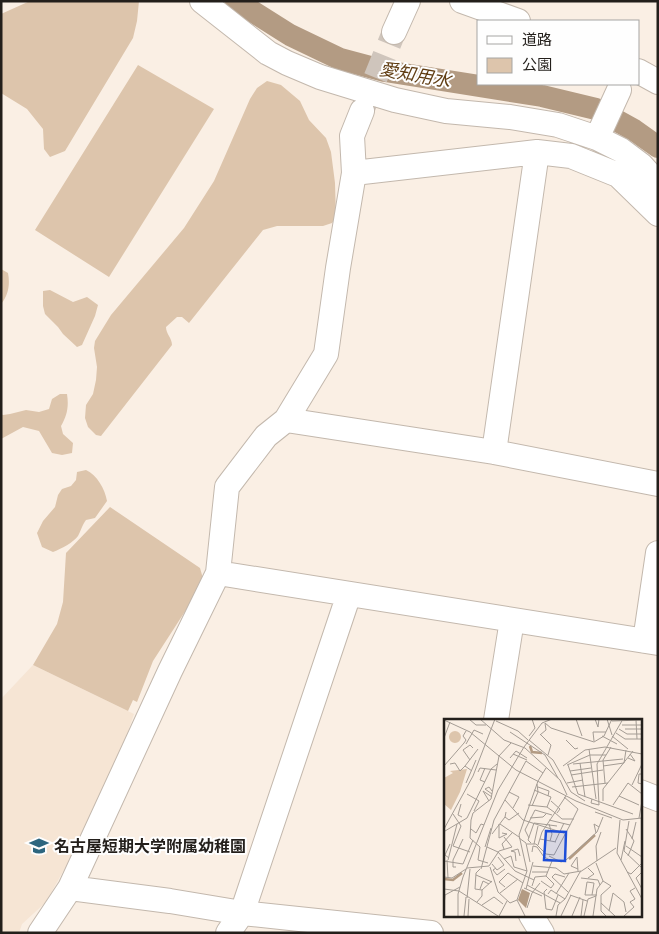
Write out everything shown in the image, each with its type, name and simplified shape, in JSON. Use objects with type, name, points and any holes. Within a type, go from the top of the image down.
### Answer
[{"type":"street","points":[[202,1],[268,53],[320,77],[395,100],[446,111],[510,117],[599,133],[641,165],[658,184]]},
{"type":"street","points":[[394,32],[408,1]]},
{"type":"street","points":[[462,1],[515,20]]},
{"type":"street","points":[[639,72],[658,82]]},
{"type":"street","points":[[599,133],[619,90]]},
{"type":"street","points":[[40,933],[70,888],[170,671],[218,573],[228,487],[266,436],[286,420],[326,354],[354,174],[352,136],[362,111]]},
{"type":"street","points":[[354,174],[537,152],[571,156],[618,175],[658,214]]},
{"type":"street","points":[[494,452],[537,152]]},
{"type":"street","points":[[286,420],[494,452],[658,484]]},
{"type":"street","points":[[218,573],[651,642],[658,553]]},
{"type":"street","points":[[228,933],[242,912],[349,594]]},
{"type":"street","points":[[496,719],[512,620]]},
{"type":"street","points":[[642,793],[658,798]]},
{"type":"street","points":[[70,888],[242,912],[426,932]]},
{"type":"street","points":[[532,916],[542,933]]},
{"type":"shaded area","name":"名古屋短期大学附属幼稚園","points":[[33,665],[134,714],[108,790],[46,902],[22,924],[19,933],[1,933],[1,699]]},
{"type":"green space","points":[[30,1],[139,1],[133,38],[65,151],[50,157],[44,149],[43,129],[27,109],[1,93],[1,14]]},
{"type":"green space","points":[[138,65],[214,109],[109,277],[35,230]]},
{"type":"green space","points":[[267,81],[281,85],[300,101],[309,120],[326,138],[331,152],[335,183],[336,218],[332,223],[323,226],[277,226],[263,230],[189,323],[182,317],[177,317],[166,327],[172,345],[101,436],[96,435],[88,427],[85,418],[86,405],[93,394],[96,380],[95,341],[111,315],[184,228],[214,181],[250,99],[257,88]]},
{"type":"green space","points":[[1,269],[8,273],[9,281],[7,293],[1,304]]},
{"type":"green space","points":[[50,290],[73,302],[87,297],[98,305],[82,345],[77,347],[45,314],[43,291]]},
{"type":"green space","points":[[60,394],[67,394],[67,411],[61,426],[63,434],[73,443],[72,453],[62,455],[52,453],[39,431],[23,427],[1,439],[1,414],[26,410],[39,412],[49,409],[52,399]]},
{"type":"green space","points":[[86,470],[94,475],[100,483],[107,501],[95,518],[86,520],[78,536],[70,543],[53,552],[42,547],[37,533],[43,521],[55,507],[58,495],[62,489],[71,486],[76,480],[77,472]]},
{"type":"green space","points":[[110,507],[200,568],[204,582],[153,661],[137,702],[133,700],[128,711],[33,665],[57,624],[63,602],[66,553]]},
{"type":"waterway","name":"愛知用水","points":[[236,1],[290,35],[340,59],[385,71],[542,96],[596,109],[634,130],[658,147]]},
{"type":"tunnel","points":[[362,111],[394,32]]},
{"type":"place","name":"名古屋短期大学附属幼稚園","points":[[39,846]]}]
